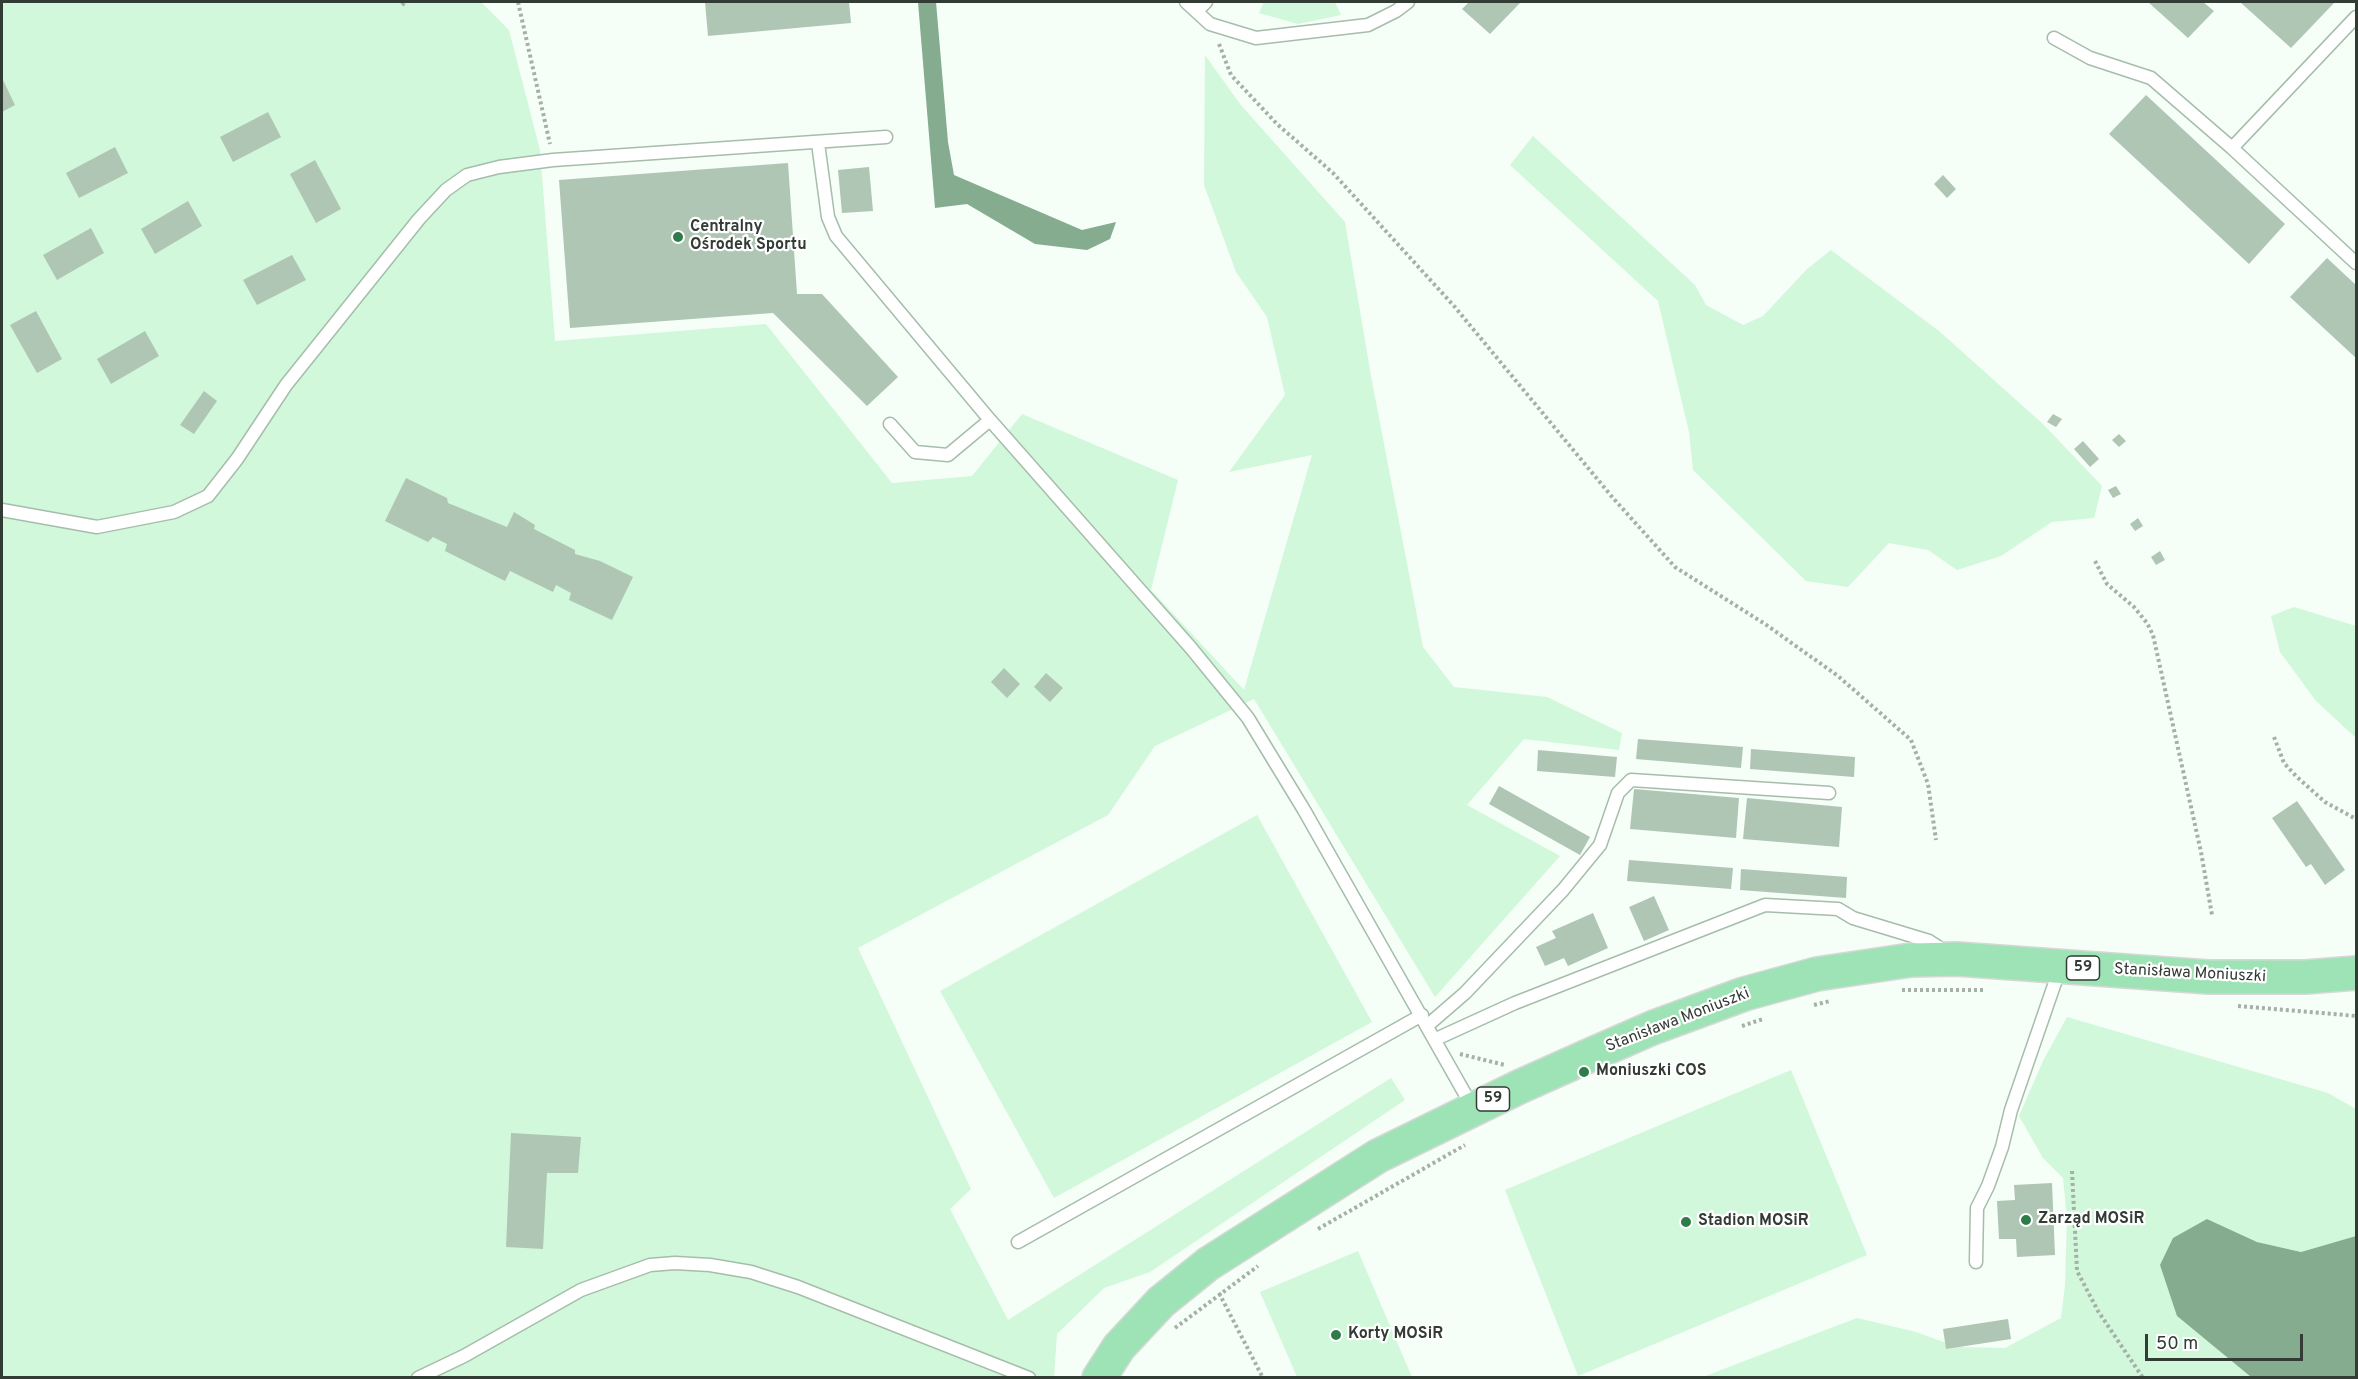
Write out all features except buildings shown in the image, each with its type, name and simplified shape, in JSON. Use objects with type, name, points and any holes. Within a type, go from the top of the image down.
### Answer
[{"type":"main road","name":"Stanisława Moniuszki","points":[[1099,1377],[1119,1347],[1161,1302],[1214,1279],[1378,1156],[1519,1087],[1633,1036],[1744,994],[1845,968],[1911,960],[1957,959],[2209,977],[2305,977],[2356,973]]},
{"type":"lane","points":[[1186,2],[1210,24],[1256,38],[1368,25],[1396,11],[1408,2]]},
{"type":"lane","points":[[1197,11],[1206,2]]},
{"type":"lane","points":[[2232,148],[2356,16]]},
{"type":"lane","points":[[2054,38],[2090,58],[2151,78],[2232,148],[2356,263]]},
{"type":"lane","points":[[2,510],[97,527],[174,512],[208,496],[237,459],[286,385],[419,219],[446,190],[467,175],[499,167],[553,160],[886,137]]},
{"type":"lane","points":[[818,143],[828,217],[836,236],[990,420],[1191,648],[1248,718],[1304,810],[1474,1109]]},
{"type":"lane","points":[[890,424],[915,452],[948,455],[990,420]]},
{"type":"lane","points":[[1018,1242],[1425,1020],[1481,976],[1563,890],[1600,845],[1618,793],[1631,780],[1829,793]]},
{"type":"lane","points":[[1436,1039],[1515,1003],[1765,905],[1838,909],[1853,918],[1929,941],[1957,959]]},
{"type":"lane","points":[[1976,1262],[1977,1208],[1988,1186],[2002,1147],[2011,1110],[2060,967]]},
{"type":"lane","points":[[417,1377],[464,1356],[581,1290],[650,1265],[675,1263],[710,1265],[751,1272],[798,1287],[1029,1377]]},
{"type":"path","points":[[518,2],[553,160]]},
{"type":"path","points":[[1210,24],[1231,75],[1277,124],[1333,173],[1454,306],[1612,498],[1675,567],[1765,624],[1838,676],[1911,740],[1928,784],[1936,840]]},
{"type":"path","points":[[2095,561],[2107,585],[2134,607],[2153,635],[2212,915]]},
{"type":"path","points":[[2274,737],[2284,763],[2296,776],[2325,802],[2356,819]]},
{"type":"path","points":[[1899,991],[1987,990]]},
{"type":"path","points":[[1808,1006],[1834,1000]]},
{"type":"path","points":[[2233,1005],[2356,1016]]},
{"type":"path","points":[[1735,1028],[1766,1018]]},
{"type":"path","points":[[1448,1034],[1460,1054],[1508,1065]]},
{"type":"path","points":[[1316,1229],[1469,1143]]},
{"type":"path","points":[[2072,1171],[2078,1270],[2098,1311],[2144,1377]]},
{"type":"path","points":[[1173,1330],[1214,1279],[1263,1263]]},
{"type":"path","points":[[1214,1279],[1263,1377]]},
{"type":"shaded area","points":[[2,2],[481,2],[509,30],[540,150],[555,341],[766,324],[892,483],[972,476],[1022,414],[1178,480],[1151,590],[1244,690],[1312,455],[1229,472],[1285,395],[1267,317],[1236,272],[1204,185],[1205,55],[1240,104],[1345,222],[1371,376],[1423,647],[1454,687],[1547,697],[1622,733],[1619,750],[1524,739],[1467,805],[1560,856],[1435,997],[1254,699],[1155,746],[1108,815],[858,948],[971,1189],[950,1209],[1008,1320],[1391,1078],[1405,1100],[1150,1272],[1104,1288],[1057,1334],[1054,1377],[2,1378]]},
{"type":"shaded area","points":[[918,2],[936,2],[948,142],[954,175],[1082,230],[1116,222],[1110,239],[1087,250],[1035,244],[967,204],[935,208]]},
{"type":"shaded area","points":[[1264,2],[1335,2],[1341,15],[1298,24],[1259,13]]},
{"type":"shaded area","points":[[1533,136],[1695,285],[1706,305],[1743,325],[1763,316],[1807,269],[1831,250],[1939,331],[2043,424],[2102,486],[2094,518],[2052,522],[2001,556],[1957,570],[1928,550],[1889,543],[1848,587],[1806,581],[1693,470],[1689,432],[1658,301],[1510,165]]},
{"type":"shaded area","points":[[2294,607],[2356,626],[2356,738],[2316,701],[2280,652],[2271,616]]},
{"type":"shaded area","points":[[1257,815],[1372,1022],[1054,1198],[940,991]]},
{"type":"shaded area","points":[[2067,1017],[2328,1093],[2356,1109],[2356,1236],[2301,1252],[2257,1242],[2207,1219],[2177,1316],[2251,1377],[1700,1378],[1857,1318],[1916,1332],[1957,1347],[2005,1348],[2061,1318],[2065,1285],[2067,1218],[2063,1178],[2043,1158],[2019,1116],[2043,1061]]},
{"type":"shaded area","name":"Stadion MOSiR","points":[[1791,1070],[1867,1255],[1578,1376],[1505,1190]]},
{"type":"shaded area","points":[[2207,1219],[2257,1242],[2301,1252],[2356,1236],[2356,1377],[2251,1377],[2177,1316],[2160,1265],[2173,1238]]},
{"type":"shaded area","name":"Korty MOSiR","points":[[1358,1251],[1412,1377],[1297,1377],[1260,1292]]},
{"type":"place","name":"Centralny Ośrodek Sportu","points":[[678,237]]},
{"type":"place","name":"Moniuszki COS","points":[[1584,1072]]},
{"type":"place","name":"Zarząd MOSiR","points":[[2026,1220]]},
{"type":"place","name":"Stadion MOSiR","points":[[1686,1222]]},
{"type":"place","name":"Korty MOSiR","points":[[1336,1335]]}]
